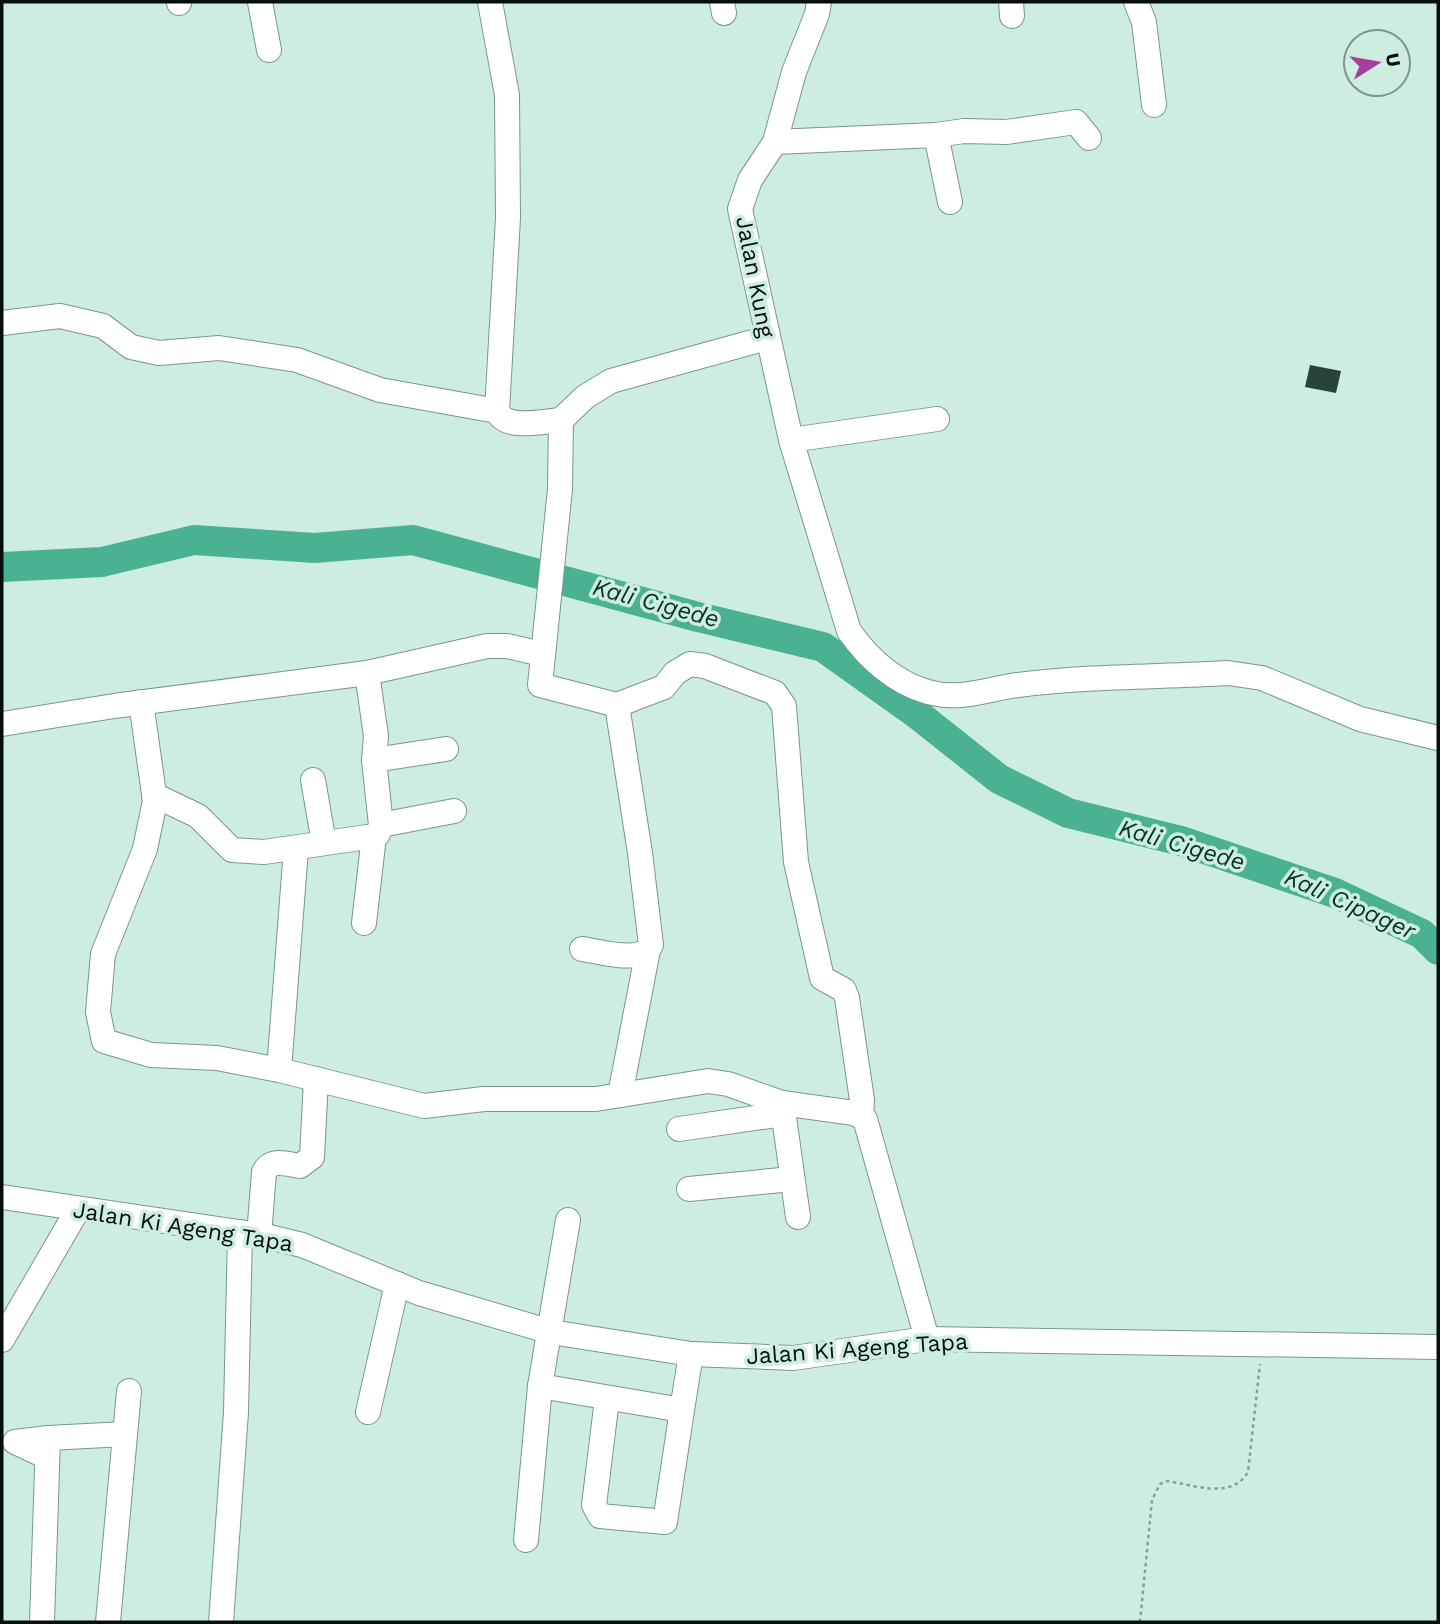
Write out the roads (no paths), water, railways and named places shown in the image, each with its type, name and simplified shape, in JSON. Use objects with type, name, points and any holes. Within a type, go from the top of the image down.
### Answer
[{"type":"street","points":[[260,2],[269,50]]},
{"type":"street","points":[[490,2],[507,94],[508,218],[497,411]]},
{"type":"street","name":"Jalan Kung","points":[[819,2],[817,14],[794,72],[775,142],[750,180],[740,209],[791,440],[849,631],[865,653],[906,684],[927,692],[962,696],[1018,685],[1228,673],[1262,678],[1360,719],[1438,738]]},
{"type":"street","points":[[1136,2],[1144,22],[1154,106]]},
{"type":"street","points":[[775,142],[936,135],[964,131],[1006,132],[1076,122],[1089,138]]},
{"type":"street","points":[[936,135],[950,202]]},
{"type":"street","points":[[2,323],[60,316],[103,326],[131,347],[159,353],[219,348],[297,360],[380,390],[497,411],[505,420],[513,423],[561,421]]},
{"type":"street","points":[[767,338],[611,381],[584,397],[561,421],[554,556],[542,654],[541,687],[617,705],[664,687],[675,673],[690,664],[705,666],[767,688],[784,706],[796,862],[810,936],[822,978],[844,990],[847,998],[862,1100],[861,1115],[927,1339]]},
{"type":"street","points":[[791,440],[937,419]]},
{"type":"street","points":[[2,724],[141,702],[367,673],[487,646],[507,646],[542,654]]},
{"type":"street","points":[[365,923],[378,830],[374,760],[376,736],[367,673]]},
{"type":"street","points":[[141,702],[146,757],[154,795],[145,849],[103,954],[98,1012],[101,1038],[107,1044],[151,1055],[217,1058],[279,1070],[424,1106],[476,1099],[562,1101],[708,1081],[728,1084],[782,1109]]},
{"type":"street","points":[[617,705],[651,945],[620,1095]]},
{"type":"street","points":[[374,760],[446,750]]},
{"type":"street","points":[[313,780],[324,843]]},
{"type":"street","points":[[154,795],[198,816],[232,850],[264,852],[324,843],[454,811]]},
{"type":"street","points":[[279,1070],[296,849]]},
{"type":"street","points":[[582,948],[634,956],[648,950]]},
{"type":"street","points":[[221,1622],[249,1234],[266,1168],[274,1162],[300,1166],[312,1157],[316,1079]]},
{"type":"street","points":[[679,1129],[782,1109],[861,1115]]},
{"type":"street","points":[[782,1109],[798,1217]]},
{"type":"street","points":[[689,1189],[792,1179]]},
{"type":"street","name":"Jalan Ki Ageng Tapa","points":[[2,1198],[249,1234],[302,1245],[397,1284],[551,1332],[691,1354],[793,1358],[927,1339],[1262,1347],[1438,1347]]},
{"type":"street","points":[[2,1340],[77,1211]]},
{"type":"street","points":[[526,1540],[540,1386],[568,1220]]},
{"type":"street","points":[[368,1412],[397,1284]]},
{"type":"street","points":[[607,1399],[594,1505],[600,1516],[665,1522],[691,1354]]},
{"type":"street","points":[[540,1386],[682,1410]]},
{"type":"street","points":[[108,1622],[129,1391]]},
{"type":"street","points":[[42,1622],[48,1447],[125,1434]]},
{"type":"waterway","name":"Kali Cigede","points":[[2,567],[102,562],[194,540],[315,548],[413,540],[698,617],[823,647],[917,714],[999,779],[1068,813],[1181,841],[1335,893],[1422,934],[1438,950]]},
{"type":"water label","name":"Kali Cipager","points":[[1350,904]]}]
